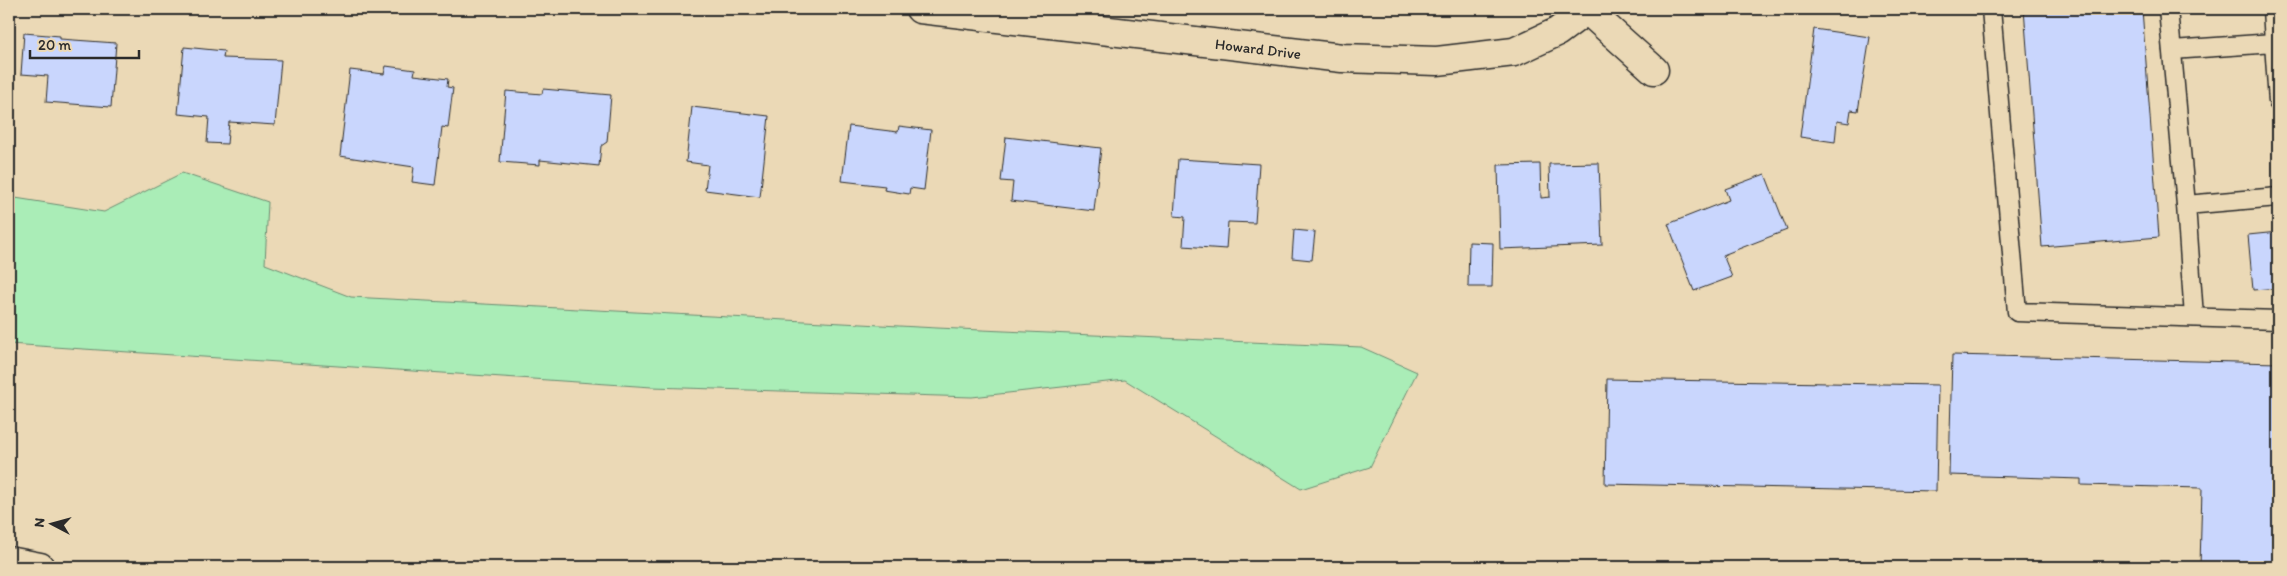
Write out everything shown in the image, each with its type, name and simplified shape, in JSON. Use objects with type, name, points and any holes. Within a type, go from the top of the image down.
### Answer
[{"type":"street","name":"Howard Drive","points":[[920,9],[1342,58],[1437,61],[1514,52],[1557,32],[1587,10],[1654,70]]},
{"type":"street","points":[[9,560],[40,567]]},
{"type":"lane","points":[[1991,9],[2017,312],[2278,320]]},
{"type":"lane","points":[[2168,9],[2194,317]]},
{"type":"lane","points":[[2272,9],[2276,43],[2278,102]]},
{"type":"lane","points":[[2172,50],[2276,43]]},
{"type":"lane","points":[[2186,205],[2278,197]]},
{"type":"green space","points":[[182,173],[268,202],[265,264],[351,297],[937,328],[1361,347],[1417,372],[1370,467],[1301,489],[1125,380],[972,397],[652,387],[9,344],[9,197],[104,212]]},
{"type":"building","points":[[2024,9],[2142,9],[2159,237],[2042,247]]},
{"type":"building","points":[[1814,29],[1870,37],[1858,111],[1851,110],[1849,123],[1837,121],[1835,142],[1800,137]]},
{"type":"building","points":[[24,33],[60,36],[60,39],[116,43],[111,107],[46,102],[48,76],[21,74]]},
{"type":"building","points":[[184,47],[224,51],[223,58],[281,60],[275,125],[229,122],[227,144],[207,143],[209,117],[178,114]]},
{"type":"building","points":[[386,66],[415,70],[414,75],[448,79],[447,87],[453,88],[448,128],[442,127],[435,185],[412,182],[414,167],[340,156],[350,70],[384,74]]},
{"type":"building","points":[[543,89],[611,95],[607,142],[601,146],[599,166],[540,160],[540,165],[500,162],[506,91],[542,94]]},
{"type":"building","points":[[692,107],[769,116],[760,197],[705,190],[708,165],[686,162]]},
{"type":"building","points":[[849,126],[898,132],[899,126],[931,130],[924,190],[910,188],[909,194],[884,190],[885,186],[842,181]]},
{"type":"building","points":[[1006,137],[1101,148],[1094,211],[1011,201],[1013,182],[1001,181]]},
{"type":"building","points":[[1178,159],[1259,164],[1255,223],[1228,222],[1226,249],[1183,246],[1185,217],[1174,216]]},
{"type":"building","points":[[1599,163],[1602,245],[1500,249],[1498,165],[1540,164],[1541,198],[1550,197],[1549,164]]},
{"type":"building","points":[[1765,174],[1787,230],[1723,255],[1732,277],[1694,291],[1668,224],[1729,200],[1725,189]]},
{"type":"building","points":[[1294,230],[1315,232],[1312,260],[1292,258]]},
{"type":"building","points":[[2278,232],[2278,288],[2253,290],[2248,235]]},
{"type":"building","points":[[1469,242],[1493,243],[1492,287],[1468,287]]},
{"type":"building","points":[[1952,355],[2278,363],[2278,567],[2200,567],[2202,488],[2081,485],[2081,479],[1949,475]]},
{"type":"building","points":[[1607,379],[1938,385],[1936,491],[1605,484]]}]
